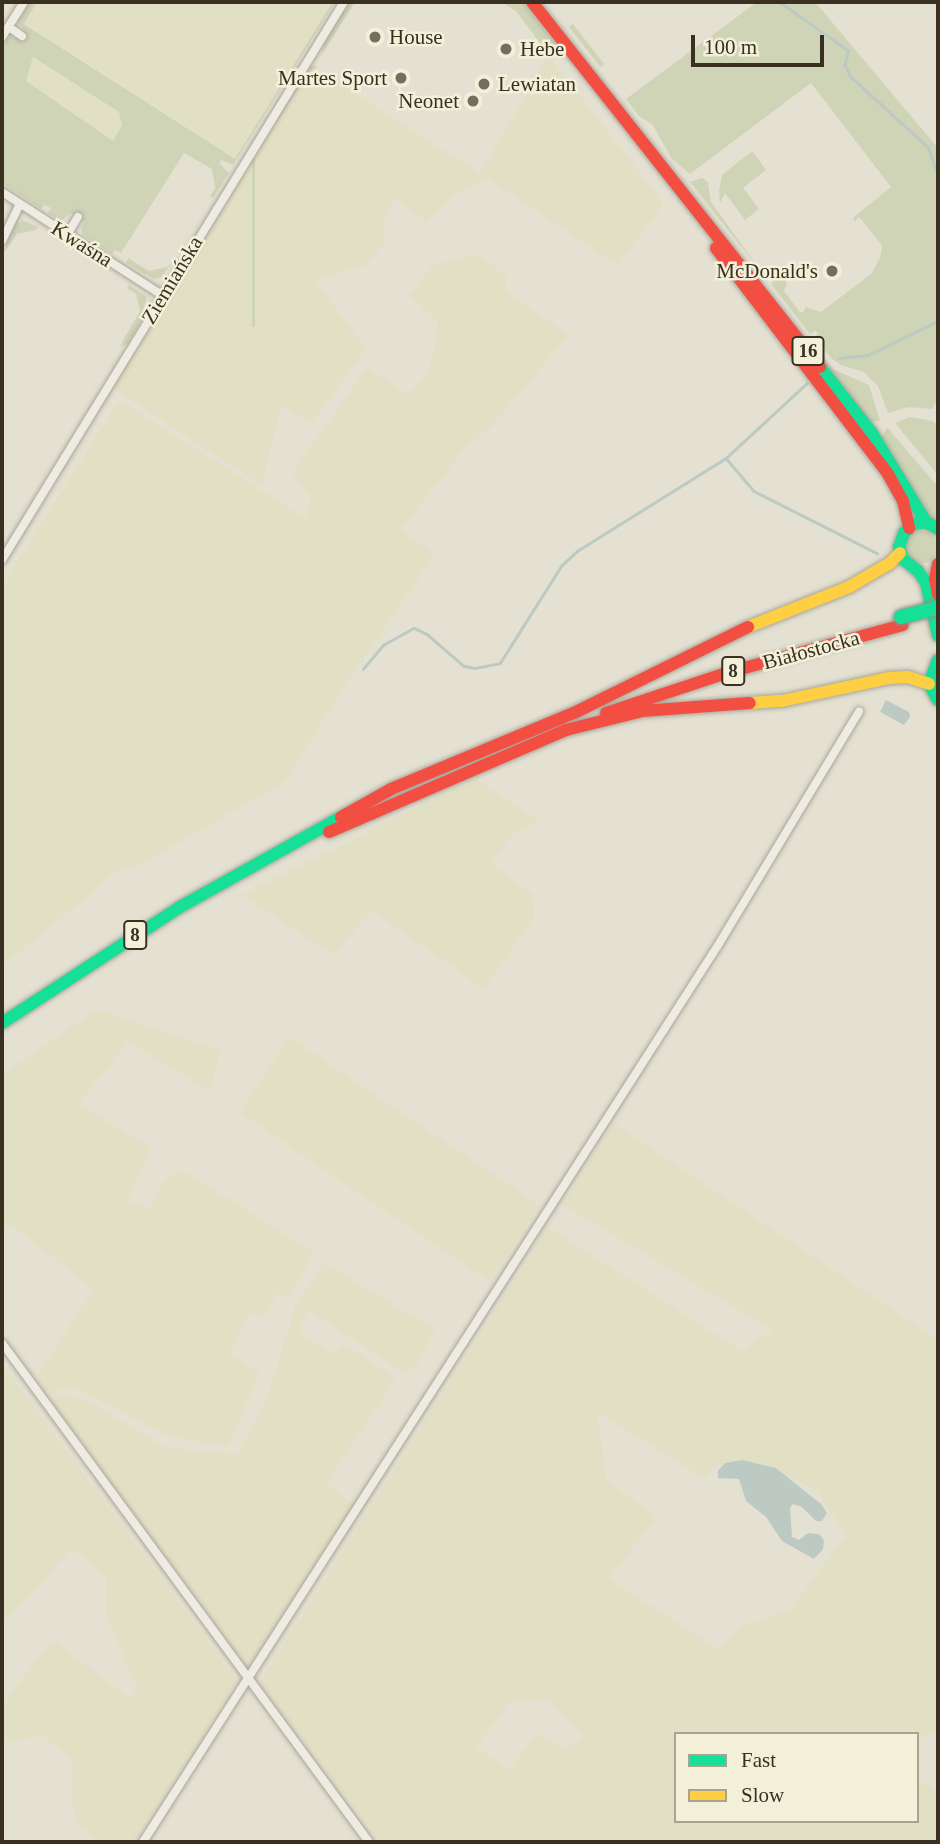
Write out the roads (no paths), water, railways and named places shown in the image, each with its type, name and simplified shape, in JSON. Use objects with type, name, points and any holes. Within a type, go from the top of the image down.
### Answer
[{"type":"main road","name":"16","points":[[532,2],[753,290],[888,474],[903,501],[909,528],[932,526],[872,433],[753,290]]},
{"type":"main road","points":[[576,712],[741,630],[858,582],[890,563],[900,553],[901,539],[909,528]]},
{"type":"main road","points":[[900,553],[926,583],[938,636]]},
{"type":"main road","points":[[938,564],[935,579],[938,595]]},
{"type":"main road","name":"Białostocka","points":[[566,730],[629,703],[938,608]]},
{"type":"main road","name":"Białostocka","points":[[576,712],[719,666],[902,621],[938,617]]},
{"type":"main road","points":[[929,684],[938,660]]},
{"type":"main road","points":[[566,730],[642,711],[782,701],[889,678],[908,677],[929,684],[938,700]]},
{"type":"main road","name":"8","points":[[2,1023],[180,907],[391,789],[576,712]]},
{"type":"main road","name":"8","points":[[273,856],[566,730]]},
{"type":"street","points":[[2,37],[24,2]]},
{"type":"street","name":"Ziemiańska","points":[[2,560],[344,2]]},
{"type":"street","points":[[9,27],[22,36]]},
{"type":"street","name":"Kwaśna","points":[[2,192],[162,295]]},
{"type":"street","points":[[2,242],[20,204]]},
{"type":"street","points":[[67,235],[78,217]]},
{"type":"street","points":[[144,1842],[717,947],[859,712]]},
{"type":"street","points":[[2,1343],[369,1842]]},
{"type":"waterway","points":[[780,2],[849,51],[845,65],[851,77],[928,147],[938,175]]},
{"type":"waterway","points":[[839,358],[868,355],[938,321]]},
{"type":"waterway","points":[[363,669],[383,645],[414,628],[427,634],[464,666],[475,668],[500,663],[561,566],[577,551],[726,458],[807,383]]},
{"type":"waterway","points":[[726,458],[754,491],[877,553]]},
{"type":"place","name":"House","points":[[375,37]]},
{"type":"place","name":"Hebe","points":[[506,49]]},
{"type":"place","name":"Martes Sport","points":[[401,78]]},
{"type":"place","name":"Lewiatan","points":[[484,84]]},
{"type":"place","name":"Neonet","points":[[473,101]]},
{"type":"place","name":"McDonald's","points":[[832,271]]}]
